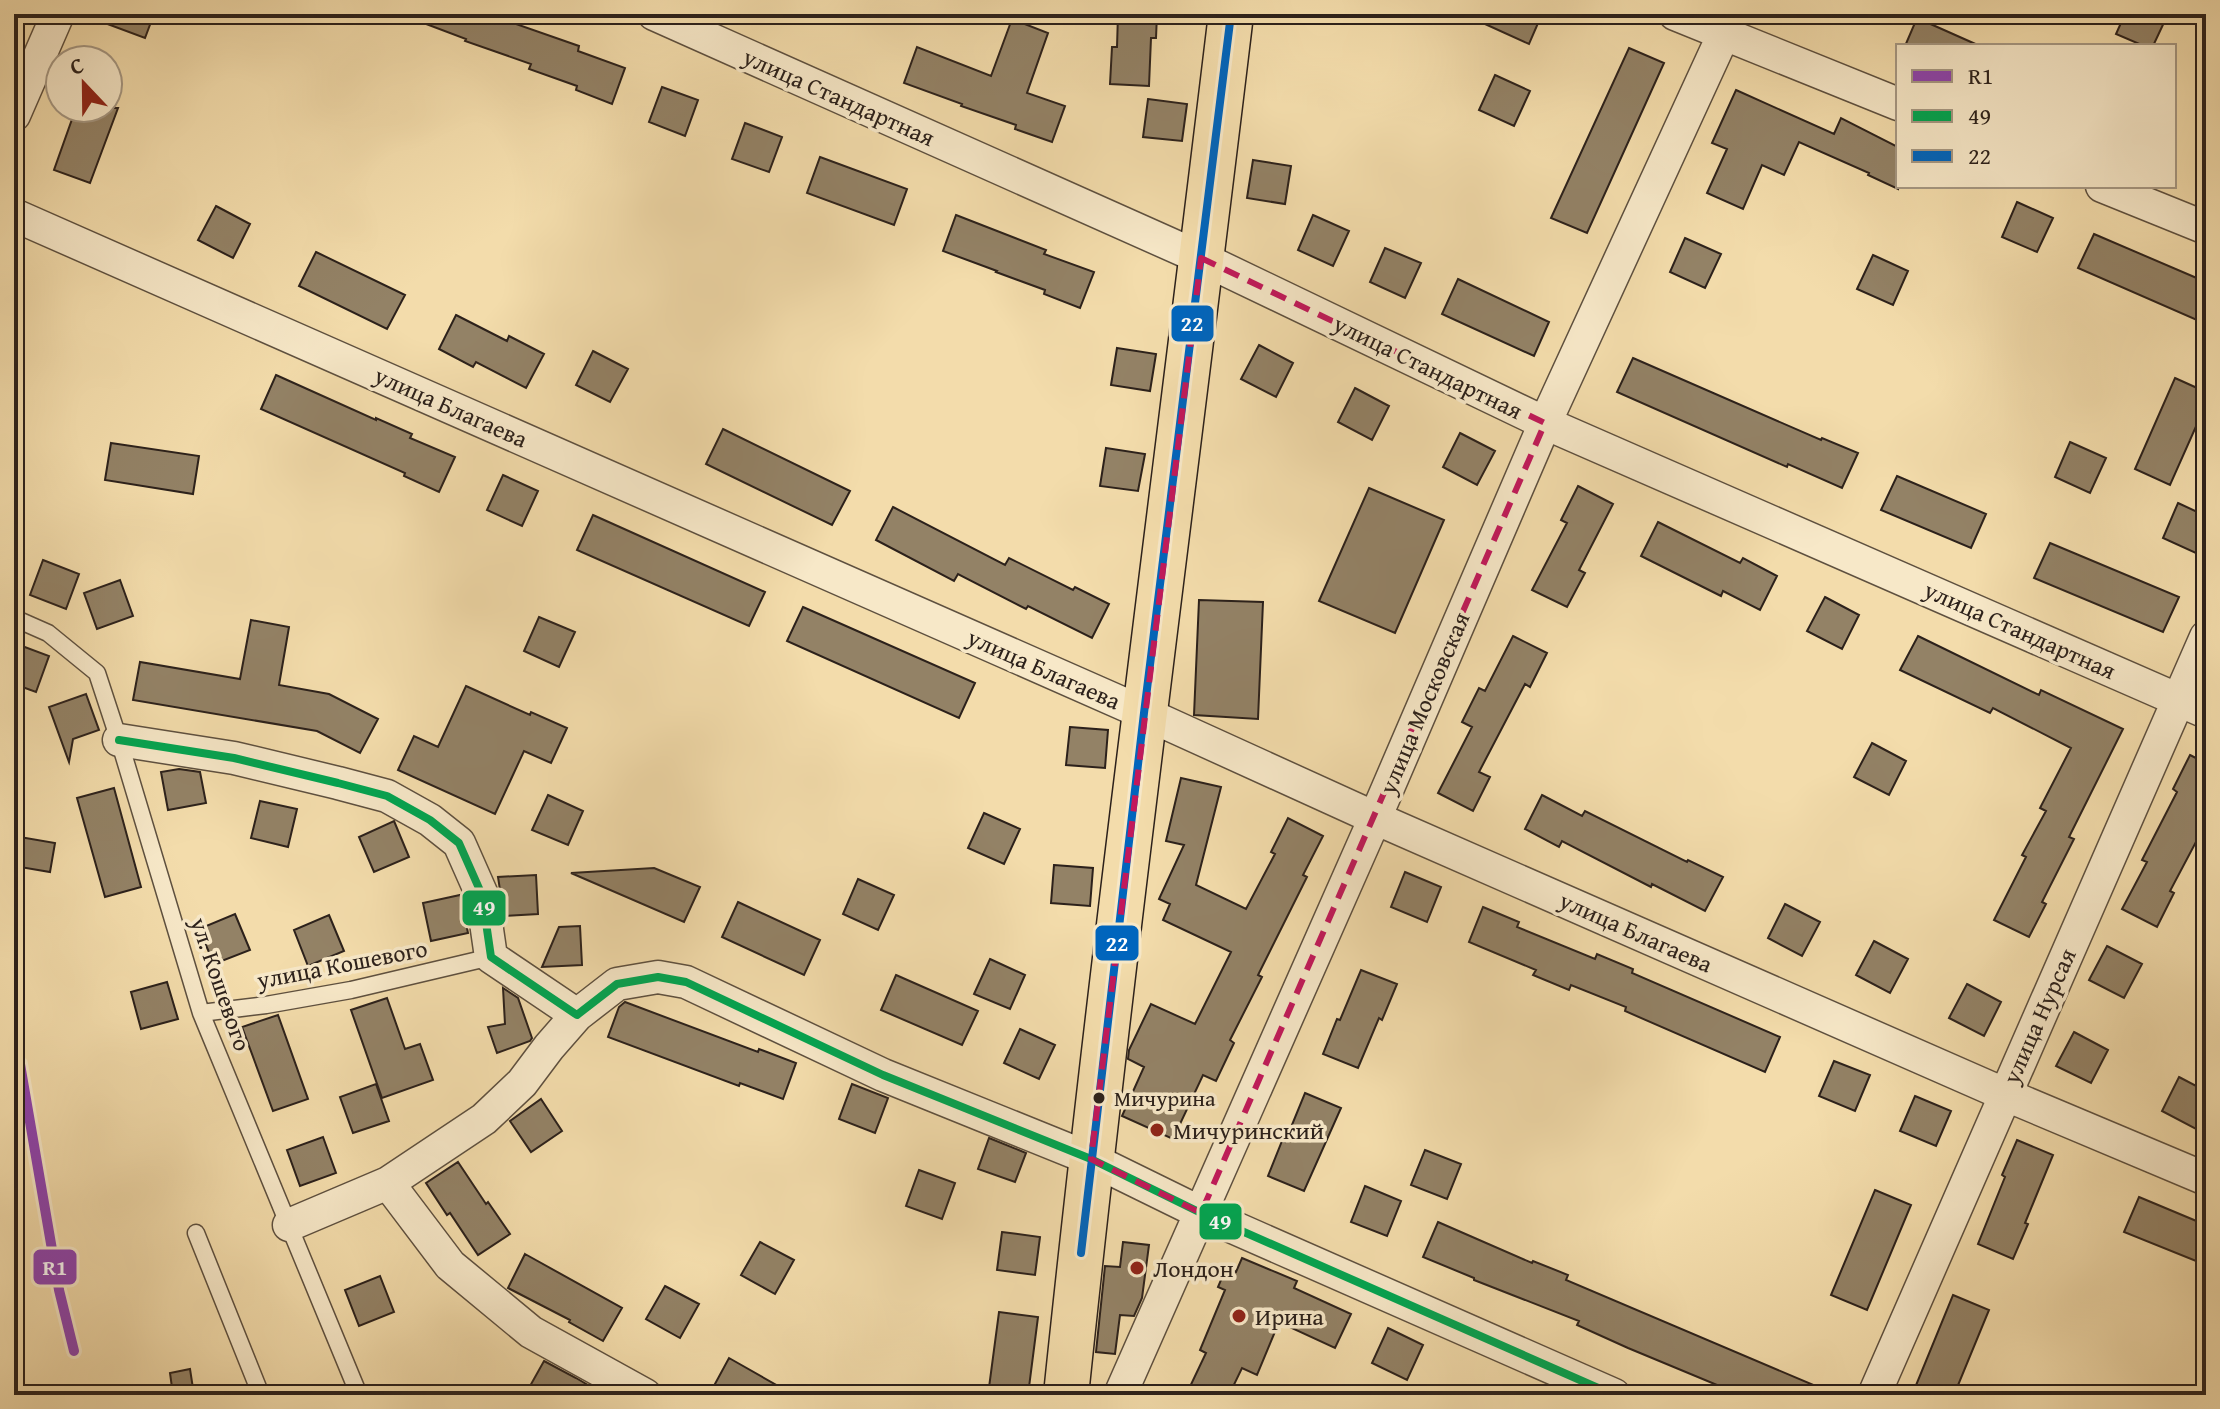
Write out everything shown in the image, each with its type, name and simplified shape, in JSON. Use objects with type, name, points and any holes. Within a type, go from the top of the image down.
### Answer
[{"type":"main road","points":[[1066,1395],[1144,713],[1231,14]]},
{"type":"street","points":[[14,115],[58,14]]},
{"type":"street","name":"улица Стандартная","points":[[654,14],[1201,258],[1545,423],[2192,706]]},
{"type":"street","points":[[1675,14],[1729,24],[1896,103]]},
{"type":"street","name":"улица Московская","points":[[1120,1395],[1375,818],[1545,423],[1729,24]]},
{"type":"street","points":[[2107,188],[2206,228]]},
{"type":"street","name":"улица Благаева","points":[[14,215],[1144,713],[1375,818],[2004,1094],[2206,1179]]},
{"type":"street","name":"улица Нурсая","points":[[1874,1395],[2004,1094],[2192,706],[2206,637]]},
{"type":"street","points":[[119,740],[234,758],[338,783],[387,796],[430,820],[459,843],[482,895],[491,957],[577,1015]]},
{"type":"street","points":[[289,1225],[388,1183],[484,1119],[522,1083],[577,1015],[617,984],[658,977],[686,982],[883,1075],[1091,1159],[1201,1213],[1614,1395]]},
{"type":"street","points":[[388,1183],[450,1265],[531,1332],[645,1395]]},
{"type":"lane","name":"ул. Кошевого","points":[[14,618],[48,633],[97,673],[201,1013],[359,1395]]},
{"type":"lane","name":"улица Кошевого","points":[[201,1013],[351,990],[491,957]]},
{"type":"lane","points":[[196,1233],[261,1395]]},
{"type":"highlighted area","points":[[1201,258],[1545,423],[1201,1213],[1091,1159]]},
{"type":"building","points":[[86,14],[154,14],[145,38]]},
{"type":"building","points":[[405,14],[502,14],[515,19],[513,23],[579,46],[578,51],[625,68],[612,104],[576,90],[577,86],[529,69],[531,64],[465,41]]},
{"type":"building","points":[[1118,14],[1157,14],[1156,38],[1151,38],[1149,86],[1110,84],[1112,47],[1117,47]]},
{"type":"building","points":[[1463,14],[1542,14],[1529,44]]},
{"type":"building","points":[[2125,14],[2168,14],[2154,44],[2139,44],[2116,34]]},
{"type":"building","points":[[1917,18],[1976,44],[1906,44]]},
{"type":"building","points":[[1012,19],[1048,33],[1027,93],[1065,106],[1052,142],[1015,129],[1016,125],[904,83],[917,47],[991,76]]},
{"type":"building","points":[[1629,48],[1664,63],[1587,233],[1551,218]]},
{"type":"building","points":[[1495,75],[1530,91],[1514,126],[1479,110]]},
{"type":"building","points":[[662,87],[698,100],[685,136],[649,122]]},
{"type":"building","points":[[1736,90],[1834,134],[1841,118],[1896,146],[1898,189],[1799,142],[1784,175],[1762,165],[1743,209],[1707,193],[1727,149],[1712,143]]},
{"type":"building","points":[[1148,99],[1187,104],[1182,141],[1143,137]]},
{"type":"building","points":[[745,123],[782,137],[769,172],[732,159]]},
{"type":"building","points":[[70,124],[112,124],[90,183],[54,170]]},
{"type":"building","points":[[820,157],[907,189],[894,225],[807,193]]},
{"type":"building","points":[[1253,160],[1291,166],[1285,204],[1247,198]]},
{"type":"building","points":[[2017,202],[2053,218],[2037,252],[2002,237]]},
{"type":"building","points":[[216,206],[250,224],[233,258],[198,240]]},
{"type":"building","points":[[956,215],[1046,250],[1044,254],[1094,272],[1080,308],[1044,294],[1045,290],[943,251]]},
{"type":"building","points":[[1313,215],[1349,231],[1333,266],[1298,250]]},
{"type":"building","points":[[2094,234],[2206,282],[2206,324],[2078,268]]},
{"type":"building","points":[[1685,238],[1721,254],[1705,288],[1670,272]]},
{"type":"building","points":[[1385,248],[1421,263],[1405,298],[1370,282]]},
{"type":"building","points":[[316,252],[405,295],[387,329],[299,286]]},
{"type":"building","points":[[1873,255],[1908,271],[1893,305],[1857,289]]},
{"type":"building","points":[[1458,279],[1549,322],[1534,356],[1442,314]]},
{"type":"building","points":[[456,315],[507,341],[509,336],[544,354],[526,388],[476,362],[473,367],[439,349]]},
{"type":"building","points":[[1259,345],[1293,363],[1276,397],[1241,379]]},
{"type":"building","points":[[1117,348],[1156,354],[1150,391],[1111,385]]},
{"type":"building","points":[[593,351],[628,369],[610,402],[576,385]]},
{"type":"building","points":[[1633,358],[1821,440],[1858,453],[1842,488],[1617,392]]},
{"type":"building","points":[[276,375],[412,434],[410,438],[455,457],[439,492],[404,476],[405,473],[261,409]]},
{"type":"building","points":[[2175,378],[2206,392],[2206,404],[2170,485],[2135,469]]},
{"type":"building","points":[[1355,388],[1389,406],[1372,440],[1338,422]]},
{"type":"building","points":[[723,429],[850,491],[832,525],[706,464]]},
{"type":"building","points":[[1460,433],[1495,451],[1477,485],[1443,467]]},
{"type":"building","points":[[2070,442],[2106,458],[2090,493],[2055,477]]},
{"type":"building","points":[[111,443],[199,456],[193,494],[105,480]]},
{"type":"building","points":[[1106,448],[1145,454],[1138,491],[1100,486]]},
{"type":"building","points":[[503,475],[538,491],[522,526],[487,510]]},
{"type":"building","points":[[1897,476],[1986,514],[1971,548],[1881,510]]},
{"type":"building","points":[[1578,486],[1613,504],[1579,570],[1585,573],[1567,607],[1532,590],[1567,523],[1561,520]]},
{"type":"building","points":[[1369,488],[1444,520],[1395,633],[1319,601]]},
{"type":"building","points":[[2178,503],[2206,516],[2206,536],[2198,554],[2163,538]]},
{"type":"building","points":[[893,507],[1005,565],[1009,558],[1109,604],[1092,638],[958,574],[954,581],[876,540]]},
{"type":"building","points":[[593,515],[765,592],[749,626],[577,550]]},
{"type":"building","points":[[1658,522],[1740,563],[1743,558],[1777,576],[1760,610],[1723,591],[1721,596],[1641,556]]},
{"type":"building","points":[[2050,543],[2179,597],[2163,632],[2034,578]]},
{"type":"building","points":[[43,560],[79,574],[66,609],[30,595]]},
{"type":"building","points":[[120,580],[133,616],[97,629],[84,593]]},
{"type":"building","points":[[1825,597],[1859,615],[1842,649],[1807,631]]},
{"type":"building","points":[[1199,600],[1263,602],[1258,719],[1194,715]]},
{"type":"building","points":[[803,607],[975,683],[959,718],[787,641]]},
{"type":"building","points":[[539,617],[575,632],[559,667],[524,651]]},
{"type":"building","points":[[251,620],[289,627],[279,685],[329,694],[378,719],[360,753],[317,731],[133,700],[140,662],[240,679]]},
{"type":"building","points":[[1513,636],[1547,653],[1530,687],[1525,684],[1479,772],[1490,777],[1473,811],[1438,793],[1472,727],[1462,722],[1479,688],[1485,691]]},
{"type":"building","points":[[1918,636],[2039,695],[2041,690],[2123,729],[2069,837],[2074,839],[2042,902],[2046,904],[2029,937],[1994,920],[2026,857],[2022,855],[2046,811],[2040,808],[2071,748],[1993,708],[1990,713],[1900,670]]},
{"type":"building","points":[[14,643],[49,656],[36,692],[14,684]]},
{"type":"building","points":[[466,686],[567,728],[551,763],[524,751],[495,814],[398,770],[414,736],[438,747]]},
{"type":"building","points":[[86,694],[99,730],[73,739],[69,762],[49,707]]},
{"type":"building","points":[[1070,727],[1108,730],[1105,768],[1066,765]]},
{"type":"building","points":[[1872,743],[1906,761],[1889,795],[1854,777]]},
{"type":"building","points":[[2190,755],[2206,763],[2206,823],[2170,891],[2174,893],[2157,927],[2122,909],[2147,862],[2142,860],[2177,792],[2173,789]]},
{"type":"building","points":[[179,769],[200,772],[206,803],[168,810],[161,772]]},
{"type":"building","points":[[1181,778],[1221,787],[1196,885],[1246,909],[1275,854],[1271,852],[1288,818],[1323,836],[1303,875],[1307,877],[1258,975],[1262,977],[1230,1040],[1234,1043],[1216,1081],[1203,1075],[1173,1139],[1122,1116],[1144,1067],[1128,1059],[1129,1050],[1151,1004],[1195,1024],[1231,952],[1163,920],[1170,904],[1159,899],[1184,845],[1166,841]]},
{"type":"building","points":[[114,788],[141,887],[105,897],[77,798]]},
{"type":"building","points":[[548,795],[583,811],[568,845],[532,830]]},
{"type":"building","points":[[1542,795],[1582,816],[1585,811],[1723,877],[1705,911],[1562,841],[1559,847],[1525,829]]},
{"type":"building","points":[[260,801],[297,809],[288,847],[251,838]]},
{"type":"building","points":[[984,813],[1020,829],[1004,864],[968,848]]},
{"type":"building","points":[[394,821],[409,857],[374,872],[359,837]]},
{"type":"building","points":[[14,836],[55,843],[50,872],[14,866]]},
{"type":"building","points":[[1054,865],[1093,868],[1090,906],[1051,903]]},
{"type":"building","points":[[654,868],[700,887],[684,922],[571,873]]},
{"type":"building","points":[[1405,872],[1441,887],[1427,922],[1391,907]]},
{"type":"building","points":[[536,875],[538,914],[504,916],[498,877]]},
{"type":"building","points":[[858,879],[894,895],[878,930],[843,914]]},
{"type":"building","points":[[460,895],[468,933],[431,941],[423,903]]},
{"type":"building","points":[[738,902],[820,940],[804,975],[722,937]]},
{"type":"building","points":[[1785,904],[1820,922],[1802,956],[1768,938]]},
{"type":"building","points":[[1483,907],[1519,922],[1517,927],[1595,959],[1597,954],[1633,969],[1632,973],[1780,1037],[1765,1072],[1625,1011],[1626,1007],[1571,985],[1569,990],[1533,975],[1536,970],[1469,942]]},
{"type":"building","points":[[235,914],[250,950],[214,964],[199,929]]},
{"type":"building","points":[[329,915],[344,951],[308,966],[294,930]]},
{"type":"building","points":[[580,926],[582,965],[542,967],[559,927]]},
{"type":"building","points":[[1874,941],[1908,959],[1890,993],[1856,975]]},
{"type":"building","points":[[2107,946],[2142,964],[2124,998],[2089,980]]},
{"type":"building","points":[[990,959],[1025,975],[1010,1009],[974,994]]},
{"type":"building","points":[[1361,970],[1397,984],[1358,1068],[1323,1054]]},
{"type":"building","points":[[896,975],[978,1011],[962,1045],[881,1010]]},
{"type":"building","points":[[167,982],[178,1019],[141,1029],[131,992]]},
{"type":"building","points":[[1967,984],[2001,1002],[1984,1036],[1949,1018]]},
{"type":"building","points":[[503,988],[518,998],[532,1038],[497,1053],[488,1027],[505,1024]]},
{"type":"building","points":[[387,998],[405,1049],[420,1044],[433,1080],[382,1098],[351,1010]]},
{"type":"building","points":[[625,1002],[758,1052],[759,1049],[796,1063],[783,1099],[740,1083],[739,1086],[608,1037],[619,1007]]},
{"type":"building","points":[[278,1015],[308,1099],[273,1111],[242,1027]]},
{"type":"building","points":[[1020,1029],[1055,1045],[1039,1079],[1004,1063]]},
{"type":"building","points":[[2074,1032],[2108,1050],[2091,1083],[2056,1066]]},
{"type":"building","points":[[1834,1061],[1870,1075],[1855,1111],[1819,1096]]},
{"type":"building","points":[[2179,1077],[2206,1091],[2206,1110],[2196,1129],[2162,1111]]},
{"type":"building","points":[[376,1084],[389,1121],[353,1133],[340,1097]]},
{"type":"building","points":[[852,1084],[888,1098],[875,1133],[839,1119]]},
{"type":"building","points":[[1305,1093],[1341,1108],[1304,1191],[1268,1176]]},
{"type":"building","points":[[1915,1096],[1951,1111],[1936,1146],[1900,1131]]},
{"type":"building","points":[[541,1099],[562,1131],[531,1152],[510,1121]]},
{"type":"building","points":[[323,1137],[336,1173],[300,1186],[287,1150]]},
{"type":"building","points":[[989,1138],[1026,1153],[1015,1182],[978,1169]]},
{"type":"building","points":[[2017,1140],[2053,1155],[2013,1259],[1978,1244]]},
{"type":"building","points":[[1425,1150],[1461,1164],[1447,1199],[1411,1185]]},
{"type":"building","points":[[458,1162],[510,1234],[478,1255],[426,1183]]},
{"type":"building","points":[[919,1170],[955,1183],[942,1219],[906,1206]]},
{"type":"building","points":[[1365,1186],[1401,1201],[1387,1236],[1351,1222]]},
{"type":"building","points":[[1875,1190],[1911,1205],[1867,1310],[1831,1295]]},
{"type":"building","points":[[2139,1197],[2206,1225],[2206,1265],[2124,1232]]},
{"type":"building","points":[[1438,1222],[1532,1263],[1568,1275],[1566,1280],[1837,1395],[1741,1395],[1628,1348],[1577,1325],[1579,1321],[1423,1257]]},
{"type":"building","points":[[1002,1232],[1040,1237],[1035,1275],[997,1270]]},
{"type":"building","points":[[760,1242],[794,1260],[775,1294],[741,1275]]},
{"type":"building","points":[[1123,1242],[1149,1245],[1142,1298],[1134,1316],[1120,1315],[1115,1354],[1096,1352],[1105,1266],[1120,1267]]},
{"type":"building","points":[[525,1254],[622,1308],[603,1341],[508,1288]]},
{"type":"building","points":[[1242,1258],[1297,1281],[1294,1288],[1351,1314],[1335,1348],[1279,1322],[1257,1375],[1242,1368],[1229,1395],[1186,1395],[1206,1353],[1200,1350],[1225,1290],[1218,1287],[1226,1268],[1236,1272]]},
{"type":"building","points":[[380,1276],[394,1312],[359,1326],[345,1290]]},
{"type":"building","points":[[665,1286],[699,1304],[680,1338],[646,1319]]},
{"type":"building","points":[[1953,1295],[1989,1310],[1954,1395],[1912,1395]]},
{"type":"building","points":[[999,1312],[1038,1317],[1028,1395],[988,1395]]},
{"type":"building","points":[[1388,1328],[1423,1345],[1407,1380],[1372,1363]]},
{"type":"building","points":[[729,1358],[794,1395],[709,1395]]},
{"type":"building","points":[[544,1361],[576,1378],[605,1395],[525,1395]]},
{"type":"building","points":[[190,1369],[194,1395],[173,1395],[170,1373]]},
{"type":"transit line","name":"22","points":[[1081,1253],[1231,14]]},
{"type":"transit line","name":"49","points":[[119,740],[234,758],[338,783],[387,796],[430,820],[459,843],[482,895],[491,957],[577,1015],[617,984],[658,977],[686,982],[883,1075],[1091,1159],[1201,1213],[1614,1395]]},
{"type":"transit line","name":"R1","points":[[20,1064],[59,1290],[74,1351]]},
{"type":"place","name":"Мичурина","points":[[1099,1098]]},
{"type":"place","name":"Мичуринский","points":[[1157,1130]]},
{"type":"place","name":"Лондон","points":[[1137,1268]]},
{"type":"place","name":"Ирина","points":[[1239,1316]]}]
